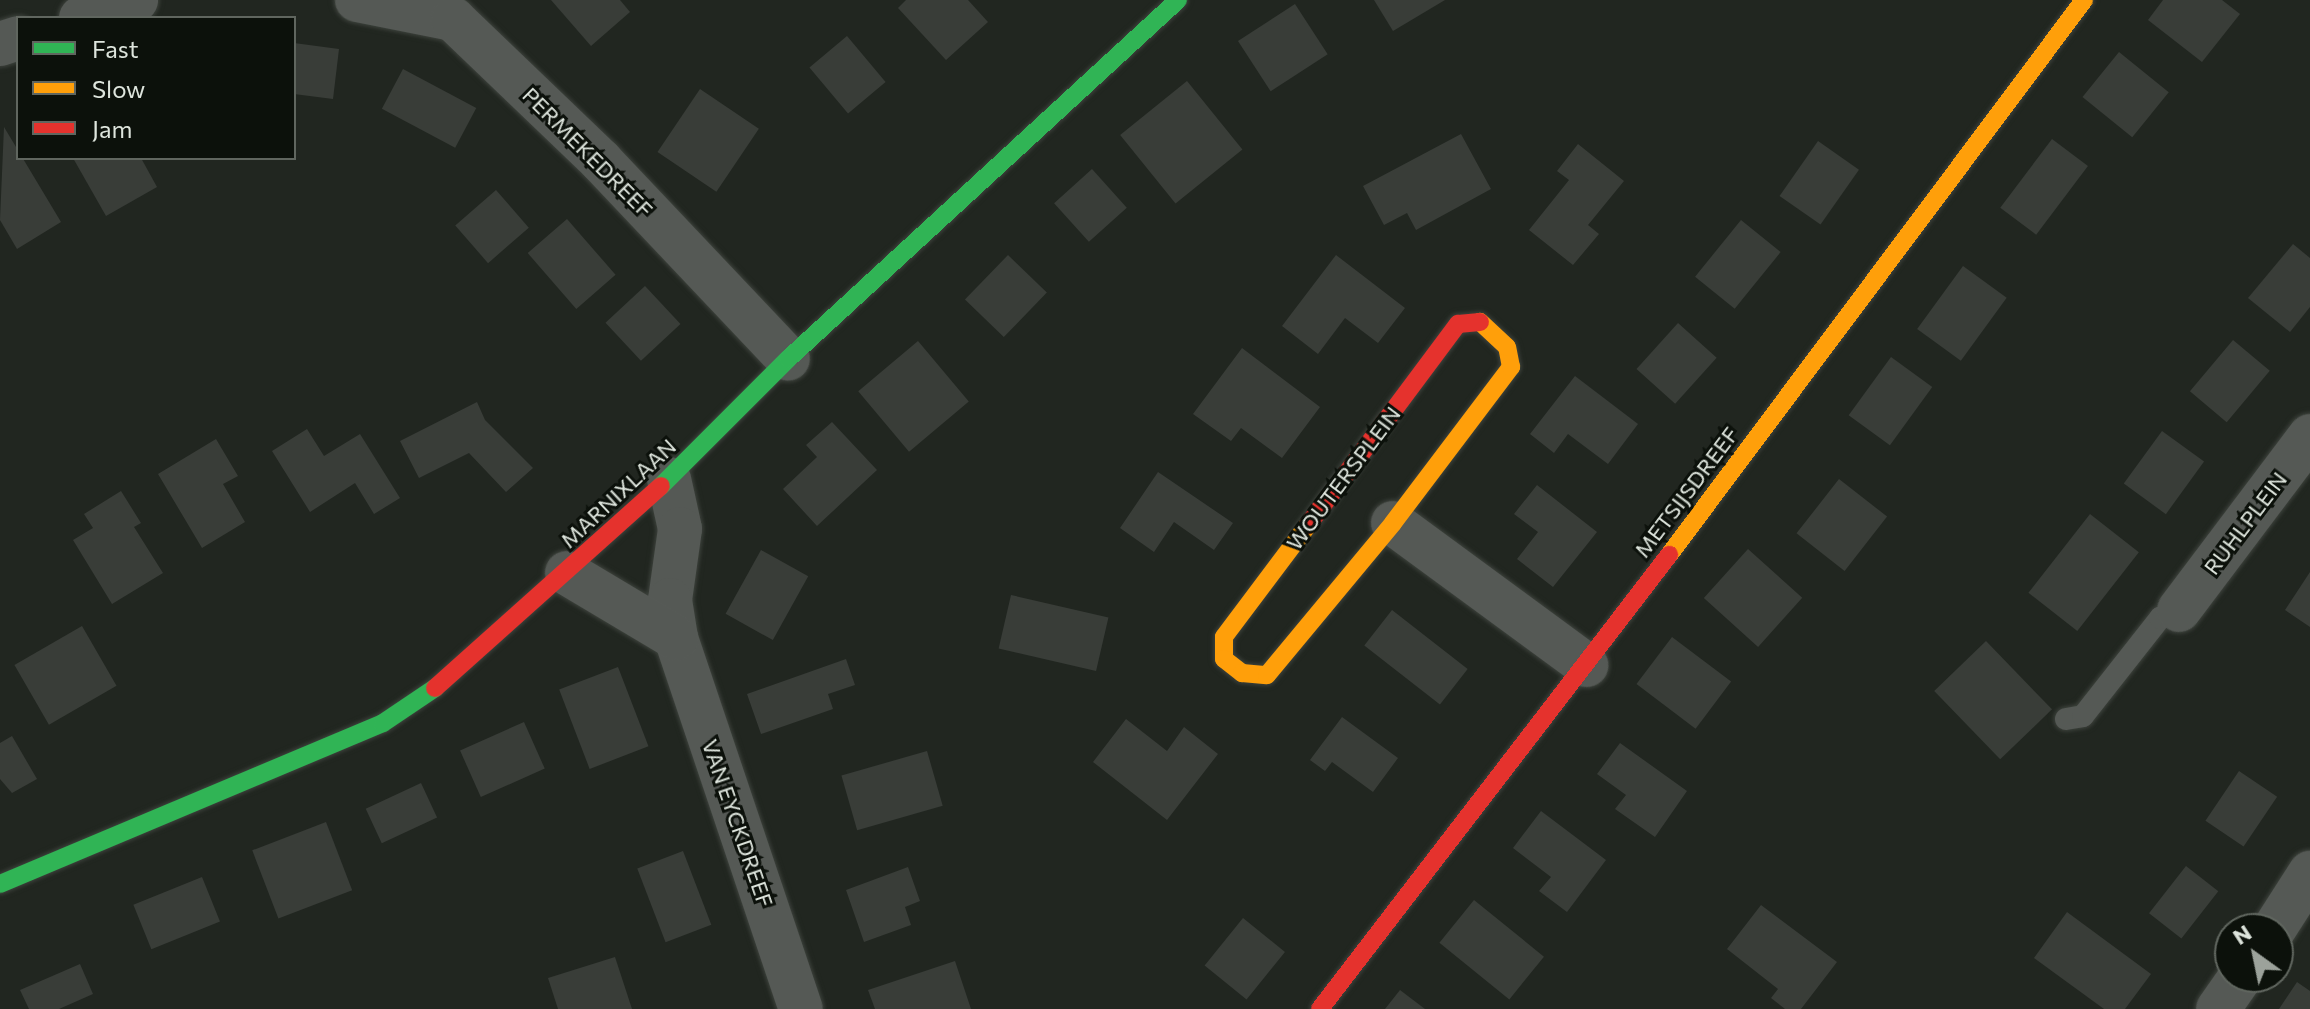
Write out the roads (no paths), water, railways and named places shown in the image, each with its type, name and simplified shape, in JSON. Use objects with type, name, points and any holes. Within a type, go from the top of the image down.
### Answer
[{"type":"street","points":[[87,16],[136,0]]},
{"type":"street","name":"PERMEKEDREEF","points":[[357,0],[458,10],[788,359]]},
{"type":"street","name":"MARNIXLAAN","points":[[0,884],[383,723],[457,673],[669,479],[788,359],[1178,0]]},
{"type":"street","name":"METSIJSDREEF","points":[[1320,1009],[1586,665],[2084,0]]},
{"type":"street","name":"WOUTERSPLEIN","points":[[1480,322],[1507,347],[1511,367],[1393,523],[1267,675],[1242,673],[1224,659],[1224,637],[1458,324],[1480,322]]},
{"type":"street","name":"RUHLPLEIN","points":[[2179,610],[2310,436]]},
{"type":"street","name":"VAN EYCKDREEF","points":[[669,479],[680,529],[670,600],[676,638],[801,1009]]},
{"type":"street","points":[[1393,523],[1586,665]]},
{"type":"street","points":[[567,573],[676,638]]},
{"type":"lane","points":[[2066,719],[2083,716],[2160,618],[2179,610]]}]
